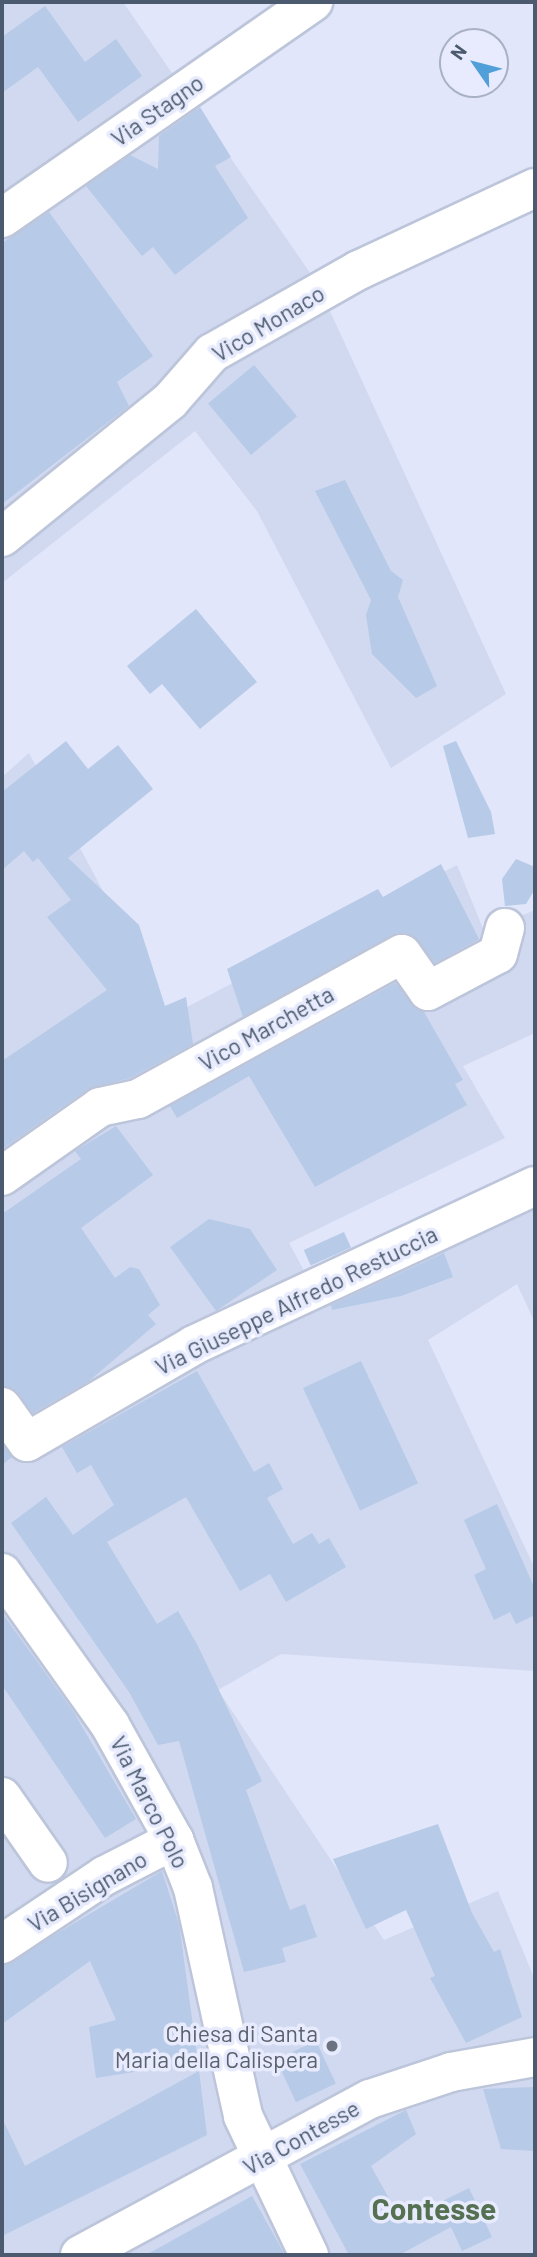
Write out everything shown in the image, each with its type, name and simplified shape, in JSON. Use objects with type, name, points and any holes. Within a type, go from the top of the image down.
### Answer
[{"type":"street","name":"Via Stagno","points":[[2,218],[313,2]]},
{"type":"street","name":"Vico Monaco","points":[[2,537],[170,401],[212,353],[359,270],[535,188]]},
{"type":"street","name":"Vico Marchetta","points":[[2,1176],[100,1107],[138,1099],[402,954],[428,990],[498,954],[505,928]]},
{"type":"street","name":"Via Giuseppe Alfredo Restuccia","points":[[2,1407],[27,1442],[194,1345],[535,1186]]},
{"type":"street","name":"Via Marco Polo","points":[[2,1573],[110,1725],[174,1840],[192,1888],[231,2070],[260,2161],[309,2255]]},
{"type":"street","points":[[2,1797],[48,1863]]},
{"type":"street","name":"Via Bisignano","points":[[2,1944],[104,1876],[174,1840]]},
{"type":"street","name":"Via Contesse","points":[[80,2255],[260,2161],[370,2099],[451,2072],[535,2057]]},
{"type":"shaded area","points":[[2,2],[123,2],[317,283],[506,694],[391,768],[257,511],[195,431],[2,583]]},
{"type":"shaded area","points":[[29,753],[170,1016],[457,865],[484,931],[535,910],[535,1033],[463,1066],[505,1138],[289,1243],[320,1300],[535,1200],[535,1323],[517,1284],[428,1340],[535,1569],[535,1671],[281,1654],[218,1690],[384,1940],[498,1891],[535,1980],[535,2255],[2,2255],[2,777]]},
{"type":"building","points":[[45,6],[85,62],[116,39],[142,76],[78,122],[38,67],[2,93],[2,37]]},
{"type":"building","points":[[200,107],[231,157],[215,166],[248,218],[175,275],[153,247],[142,256],[86,186],[130,155],[158,169],[159,136]]},
{"type":"building","points":[[49,212],[153,356],[117,382],[129,406],[2,504],[2,243]]},
{"type":"building","points":[[254,365],[297,416],[251,455],[208,404]]},
{"type":"building","points":[[345,480],[391,571],[403,580],[398,597],[437,686],[416,698],[372,654],[366,615],[371,600],[315,491]]},
{"type":"building","points":[[196,609],[257,682],[200,729],[162,684],[150,694],[127,666]]},
{"type":"building","points":[[66,741],[88,769],[118,745],[153,789],[68,858],[139,925],[165,1006],[186,997],[193,1044],[130,1078],[88,1089],[2,1149],[2,1061],[107,990],[47,917],[71,900],[38,858],[33,862],[24,851],[2,870],[2,792]]},
{"type":"building","points":[[456,741],[491,812],[495,834],[468,838],[443,746]]},
{"type":"building","points":[[516,859],[535,867],[535,889],[526,904],[505,906],[502,879]]},
{"type":"building","points":[[441,864],[479,939],[435,963],[412,935],[392,935],[243,1017],[227,969],[378,889],[383,897]]},
{"type":"building","points":[[395,983],[424,1012],[463,1080],[455,1084],[467,1105],[315,1187],[249,1076],[177,1118],[170,1106]]},
{"type":"building","points":[[116,1126],[153,1175],[81,1228],[115,1278],[130,1267],[139,1269],[160,1305],[148,1315],[156,1324],[89,1381],[33,1413],[19,1394],[2,1385],[2,1214],[81,1159],[75,1151]]},
{"type":"building","points":[[209,1219],[250,1229],[277,1270],[216,1311],[170,1247]]},
{"type":"building","points":[[344,1232],[351,1248],[311,1265],[304,1250]]},
{"type":"building","points":[[444,1253],[453,1277],[401,1296],[332,1310],[331,1305]]},
{"type":"building","points":[[361,1361],[418,1483],[360,1510],[303,1388]]},
{"type":"building","points":[[197,1371],[254,1472],[269,1463],[283,1489],[267,1498],[293,1544],[312,1533],[319,1544],[329,1538],[346,1567],[286,1602],[270,1574],[240,1591],[186,1497],[107,1542],[157,1624],[178,1611],[198,1646],[262,1781],[246,1790],[290,1910],[305,1904],[317,1937],[282,1948],[286,1962],[244,1972],[179,1741],[158,1745],[129,1692],[11,1523],[46,1497],[73,1535],[114,1505],[91,1465],[77,1473],[62,1447]]},
{"type":"building","points":[[2,1444],[12,1457],[2,1465]]},
{"type":"building","points":[[497,1504],[535,1589],[535,1615],[516,1624],[510,1612],[494,1620],[474,1575],[486,1569],[464,1520]]},
{"type":"building","points":[[2,1613],[73,1711],[136,1819],[105,1838],[2,1685]]},
{"type":"building","points":[[438,1824],[472,1913],[494,1952],[500,1949],[522,2017],[466,2043],[430,1978],[435,1976],[406,1910],[366,1929],[333,1859]]},
{"type":"building","points":[[162,1871],[179,1924],[198,2062],[96,2078],[89,2027],[116,2020],[90,1961],[2,2024],[2,1966]]},
{"type":"building","points":[[316,2041],[336,2084],[296,2102],[276,2060]]},
{"type":"building","points":[[199,2071],[207,2135],[2,2236],[2,2118],[25,2166]]},
{"type":"building","points":[[535,2087],[535,2151],[501,2149],[483,2089]]},
{"type":"building","points":[[406,2110],[416,2134],[371,2166],[397,2213],[411,2205],[416,2214],[469,2188],[492,2237],[462,2251],[451,2227],[399,2255],[349,2255],[300,2164]]},
{"type":"building","points":[[252,2196],[285,2255],[146,2255]]},
{"type":"place","name":"Chiesa di Santa Maria della Calispera","points":[[332,2046]]},
{"type":"district","name":"Contesse","points":[[434,2208]]}]
